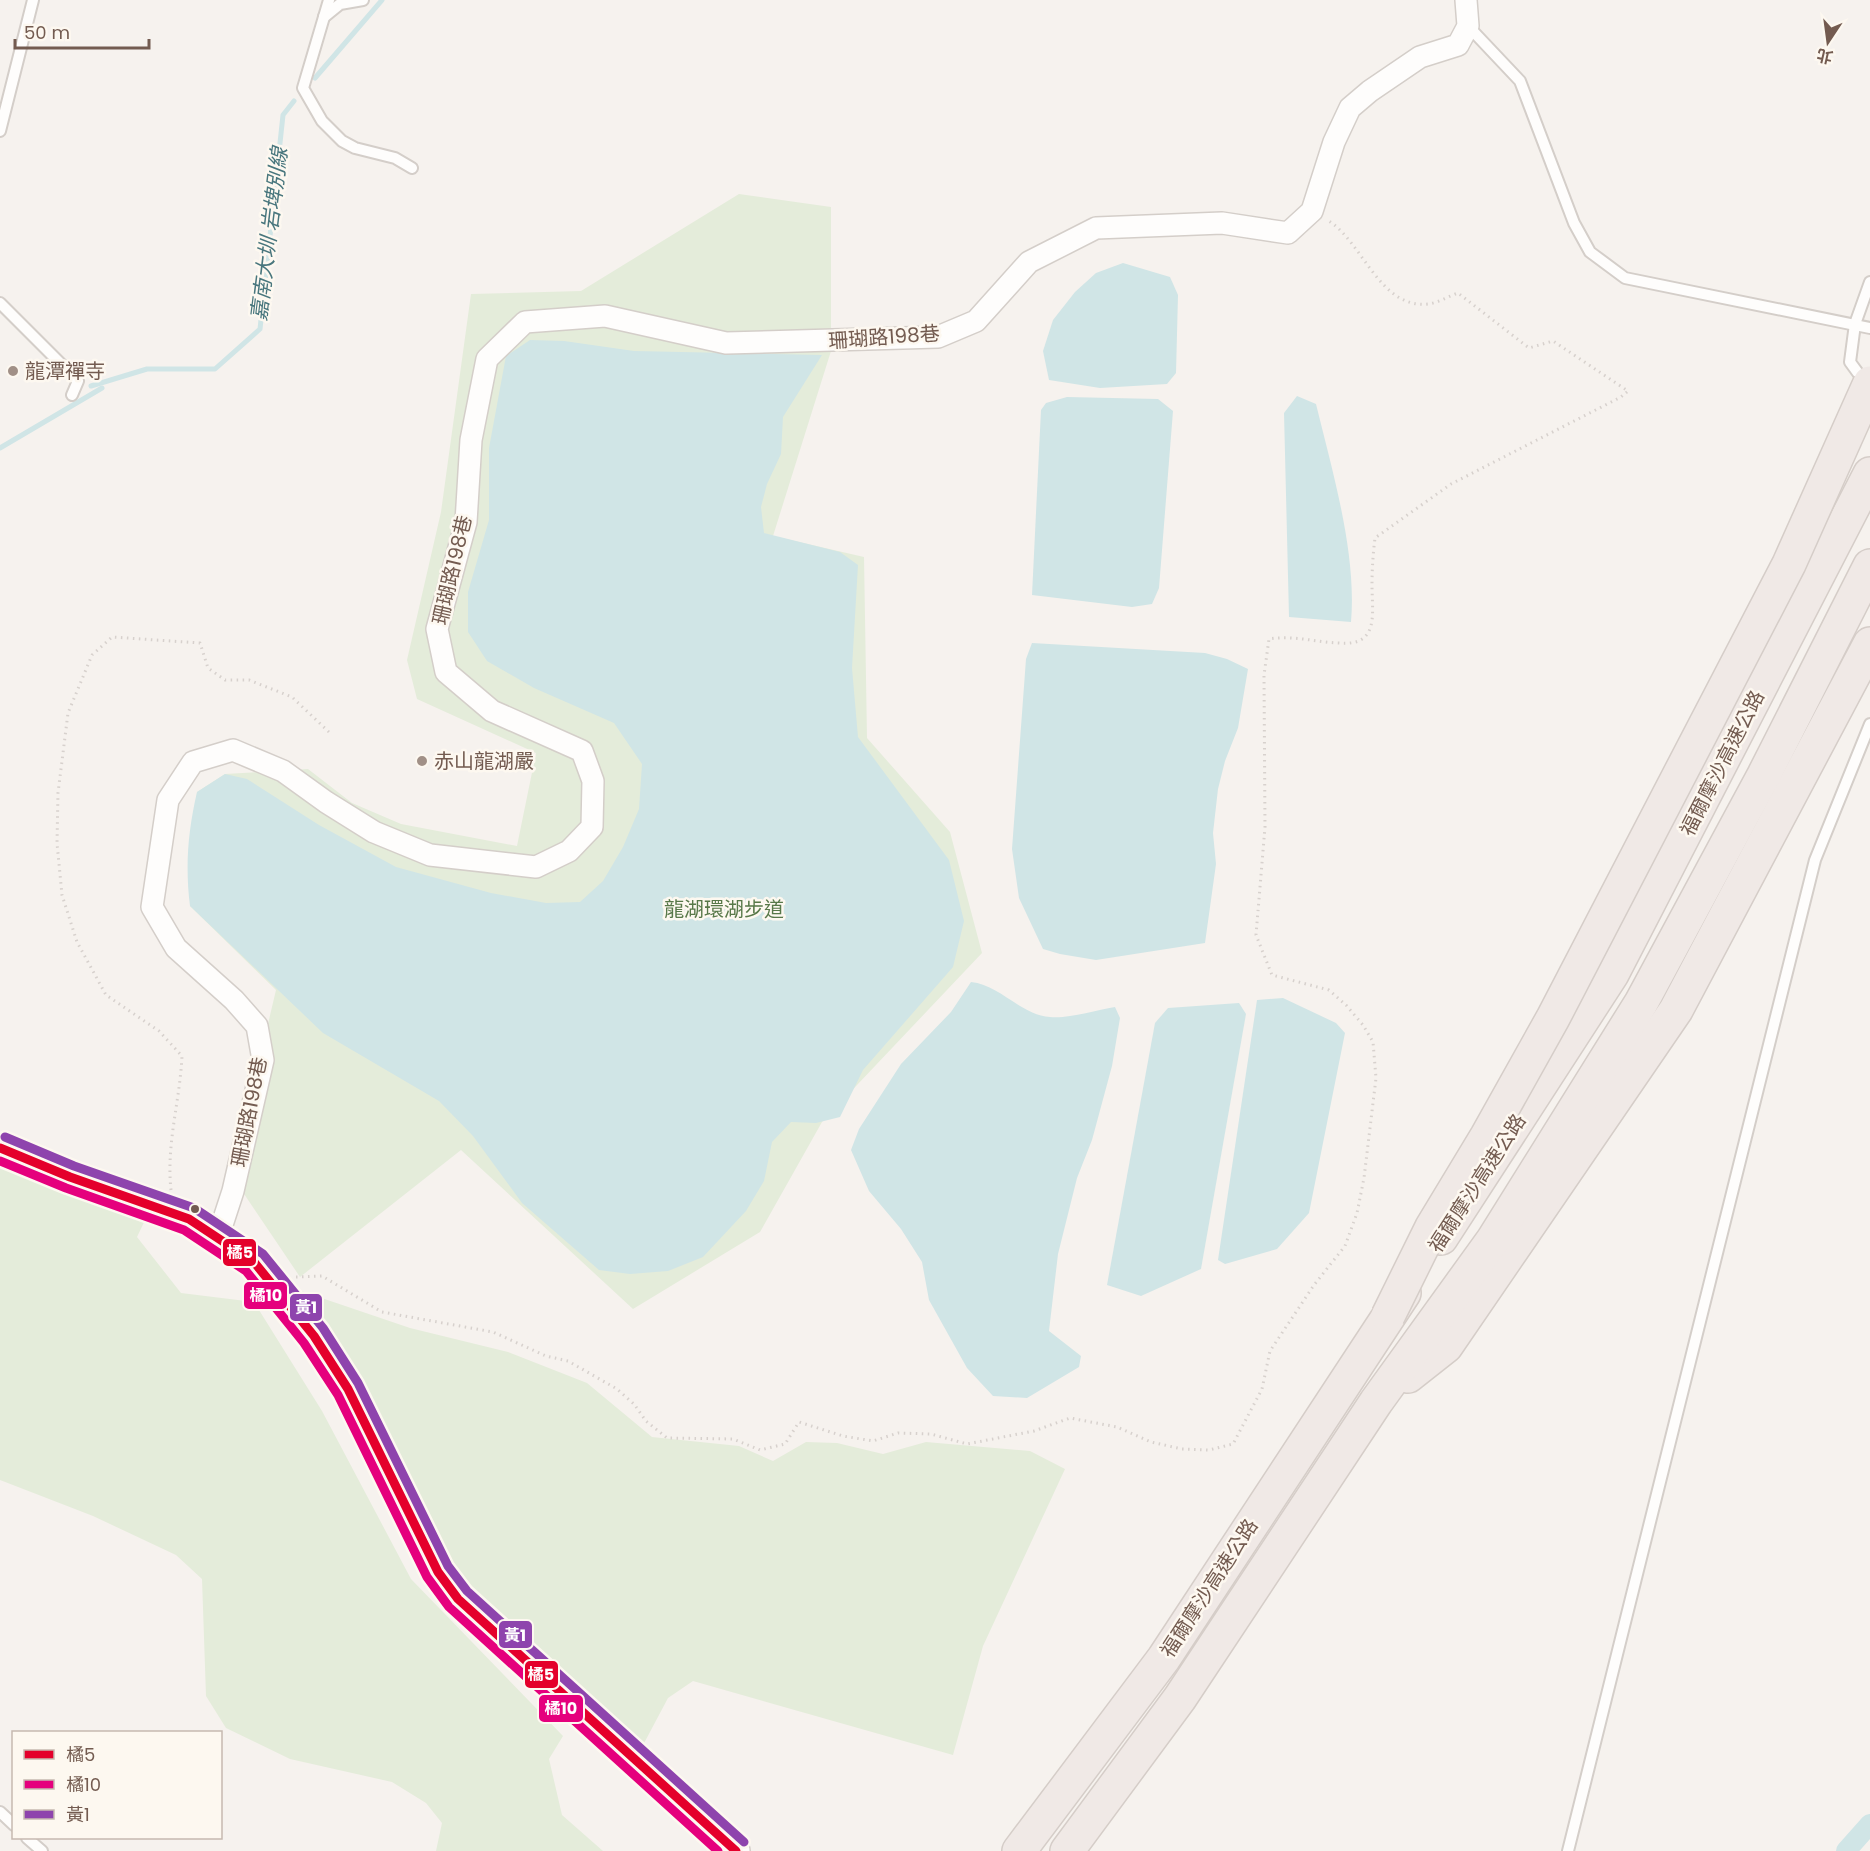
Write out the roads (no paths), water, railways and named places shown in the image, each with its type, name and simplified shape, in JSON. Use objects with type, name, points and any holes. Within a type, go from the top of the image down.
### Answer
[{"type":"highway","points":[[1388,1316],[1432,1227],[1487,1137],[1553,1018],[1790,564],[1870,383]]},
{"type":"highway","name":"福爾摩沙高速公路","points":[[1018,1851],[1164,1658],[1388,1316],[1474,1190],[1612,974],[1870,474]]},
{"type":"highway","name":"福爾摩沙高速公路","points":[[1067,1851],[1180,1698],[1376,1402],[1493,1239],[1641,1003],[1764,775],[1870,566]]},
{"type":"highway","points":[[1376,1402],[1446,1346],[1676,1010],[1870,644]]},
{"type":"street","points":[[1466,0],[1468,26]]},
{"type":"street","name":"珊瑚路198巷","points":[[218,1237],[233,1191],[263,1060],[257,1026],[234,1000],[176,948],[152,907],[168,800],[193,762],[233,750],[283,771],[326,802],[374,832],[430,855],[536,867],[569,851],[592,827],[593,781],[582,751],[492,711],[446,672],[437,629],[466,522],[471,440],[487,359],[525,322],[605,316],[726,343],[938,337],[976,321],[1029,262],[1096,228],[1222,223],[1288,233],[1312,211],[1334,142],[1350,108],[1370,91],[1420,57],[1458,45],[1468,26]]},
{"type":"street","points":[[0,1148],[70,1177],[174,1213],[218,1237],[254,1262],[271,1280],[321,1345],[348,1389],[432,1562],[454,1593],[490,1630],[736,1851]]},
{"type":"lane","points":[[0,131],[33,0]]},
{"type":"lane","points":[[329,0],[303,88],[322,121],[342,141],[355,148],[395,158],[412,168]]},
{"type":"lane","points":[[324,17],[340,4],[363,0]]},
{"type":"lane","points":[[1468,26],[1520,81],[1574,223],[1590,252],[1625,279],[1870,328]]},
{"type":"lane","points":[[1870,282],[1855,324],[1850,362],[1870,389]]},
{"type":"lane","points":[[0,303],[78,381],[72,395]]},
{"type":"lane","points":[[1568,1851],[1815,860],[1870,724]]},
{"type":"lane","points":[[0,1812],[12,1823]]},
{"type":"lane","points":[[28,1839],[42,1851]]},
{"type":"waterway","name":"嘉南大圳 岩埤別線","points":[[315,78],[382,0]]},
{"type":"waterway","name":"嘉南大圳 岩埤別線","points":[[91,386],[147,369],[215,369],[260,329],[283,115],[294,101]]},
{"type":"waterway","name":"嘉南大圳 岩埤別線","points":[[0,448],[102,388]]},
{"type":"waterway","points":[[1846,1851],[1870,1824]]},
{"type":"place","name":"龍潭禪寺","points":[[13,371]]},
{"type":"place","name":"赤山龍湖嚴","points":[[422,761]]},
{"type":"park label","name":"龍湖環湖步道","points":[[724,909]]}]
